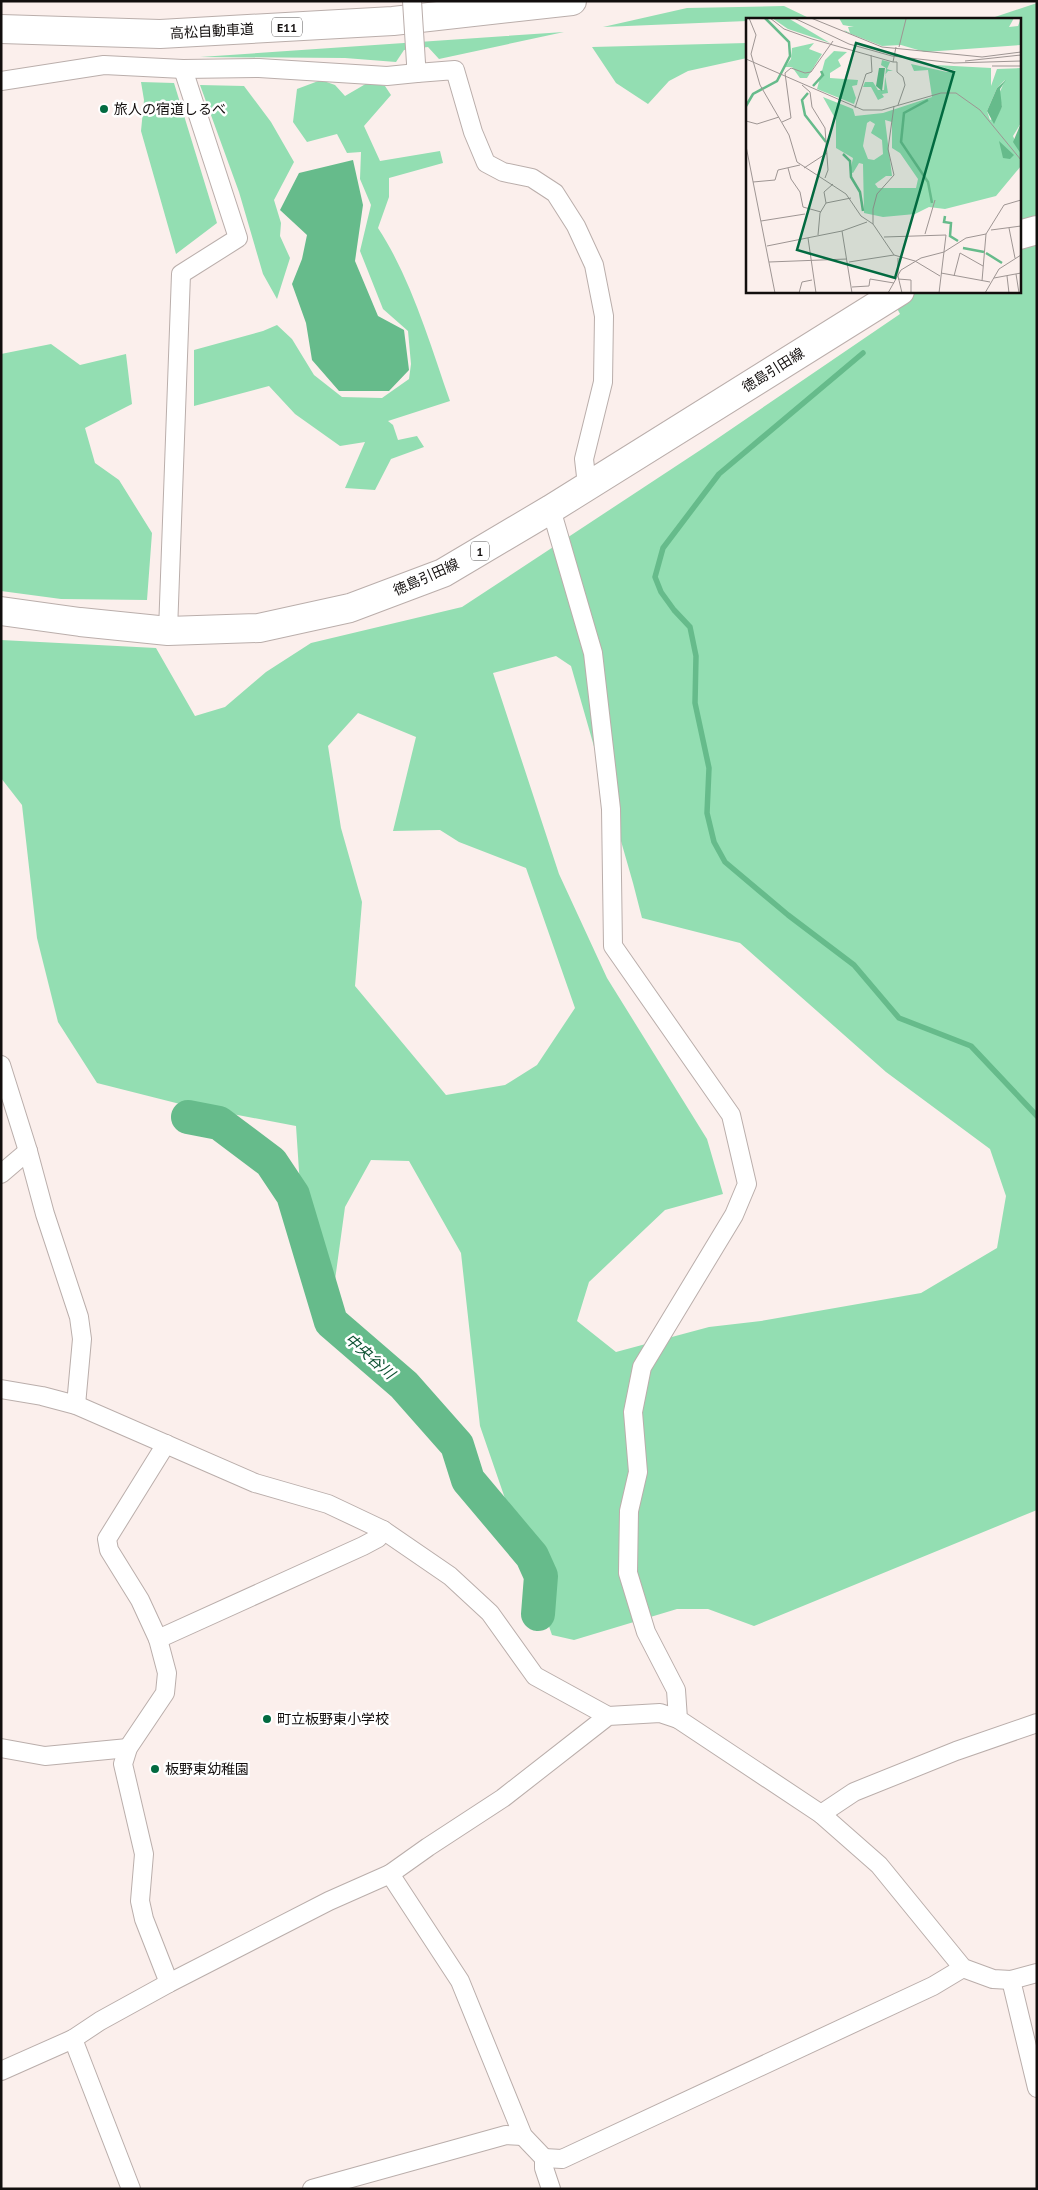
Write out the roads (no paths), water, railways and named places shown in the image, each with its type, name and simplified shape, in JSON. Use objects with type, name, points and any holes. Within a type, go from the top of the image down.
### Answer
[{"type":"main road","name":"高松自動車道","points":[[1,30],[160,34],[393,22],[572,1]]},
{"type":"main road","points":[[1020,235],[1037,230]]},
{"type":"main road","name":"徳島引田線","points":[[1,611],[80,622],[168,631],[259,628],[350,608],[443,572],[551,509],[898,292]]},
{"type":"street","points":[[412,1],[416,68]]},
{"type":"street","points":[[1,81],[104,65],[183,69],[259,68],[387,76],[416,68],[455,70],[473,132],[486,163],[503,172],[532,178],[555,193],[576,226],[594,265],[604,316],[603,382],[584,459],[587,485]]},
{"type":"street","points":[[168,631],[181,274],[238,238],[183,69]]},
{"type":"street","points":[[551,509],[593,653],[611,810],[613,946],[731,1115],[747,1184],[734,1215],[642,1367],[633,1412],[638,1472],[629,1511],[628,1573],[646,1632],[676,1690],[678,1718]]},
{"type":"street","points":[[1,1065],[28,1151],[45,1214],[79,1316],[82,1338],[76,1405]]},
{"type":"street","points":[[1,1174],[28,1151]]},
{"type":"street","points":[[1,1389],[42,1396],[76,1405],[255,1483],[328,1504],[383,1530],[450,1576],[490,1613],[535,1676],[608,1716]]},
{"type":"street","points":[[166,1444],[106,1539],[109,1550],[140,1600],[158,1639],[167,1673],[165,1693],[128,1748],[123,1764],[144,1854],[140,1902],[144,1919],[169,1983]]},
{"type":"street","points":[[158,1639],[363,1546],[378,1538],[383,1530]]},
{"type":"street","points":[[1,2071],[73,2039],[169,1983],[329,1901],[390,1874],[503,1798],[608,1716],[632,1713],[660,1713],[678,1718],[821,1814],[878,1865],[963,1968],[993,1978],[1011,1980],[1037,1973]]},
{"type":"street","points":[[821,1814],[854,1792],[956,1751],[1037,1723]]},
{"type":"street","points":[[1,1748],[45,1756],[128,1748]]},
{"type":"street","points":[[390,1874],[460,1981],[523,2136],[544,2158],[562,2159],[933,1986],[963,1968]]},
{"type":"street","points":[[1011,1980],[1037,2088]]},
{"type":"street","points":[[73,2039],[130,2189]]},
{"type":"street","points":[[312,2189],[506,2136],[523,2136]]},
{"type":"street","points":[[544,2158],[544,2168],[551,2189]]},
{"type":"waterway","points":[[863,353],[719,474],[663,548],[655,577],[661,592],[690,627],[696,656],[695,703],[709,768],[707,813],[714,842],[725,862],[788,915],[854,965],[899,1018],[971,1046],[1037,1116]]},
{"type":"waterway","name":"中央谷川","points":[[188,1117],[219,1123],[271,1162],[293,1195],[331,1322],[404,1385],[457,1445],[468,1480],[532,1556],[541,1576],[538,1614]]},
{"type":"place","name":"旅人の宿道しるべ","points":[[104,109]]},
{"type":"place","name":"町立板野東小学校","points":[[267,1719]]},
{"type":"place","name":"板野東幼稚園","points":[[155,1769]]}]
